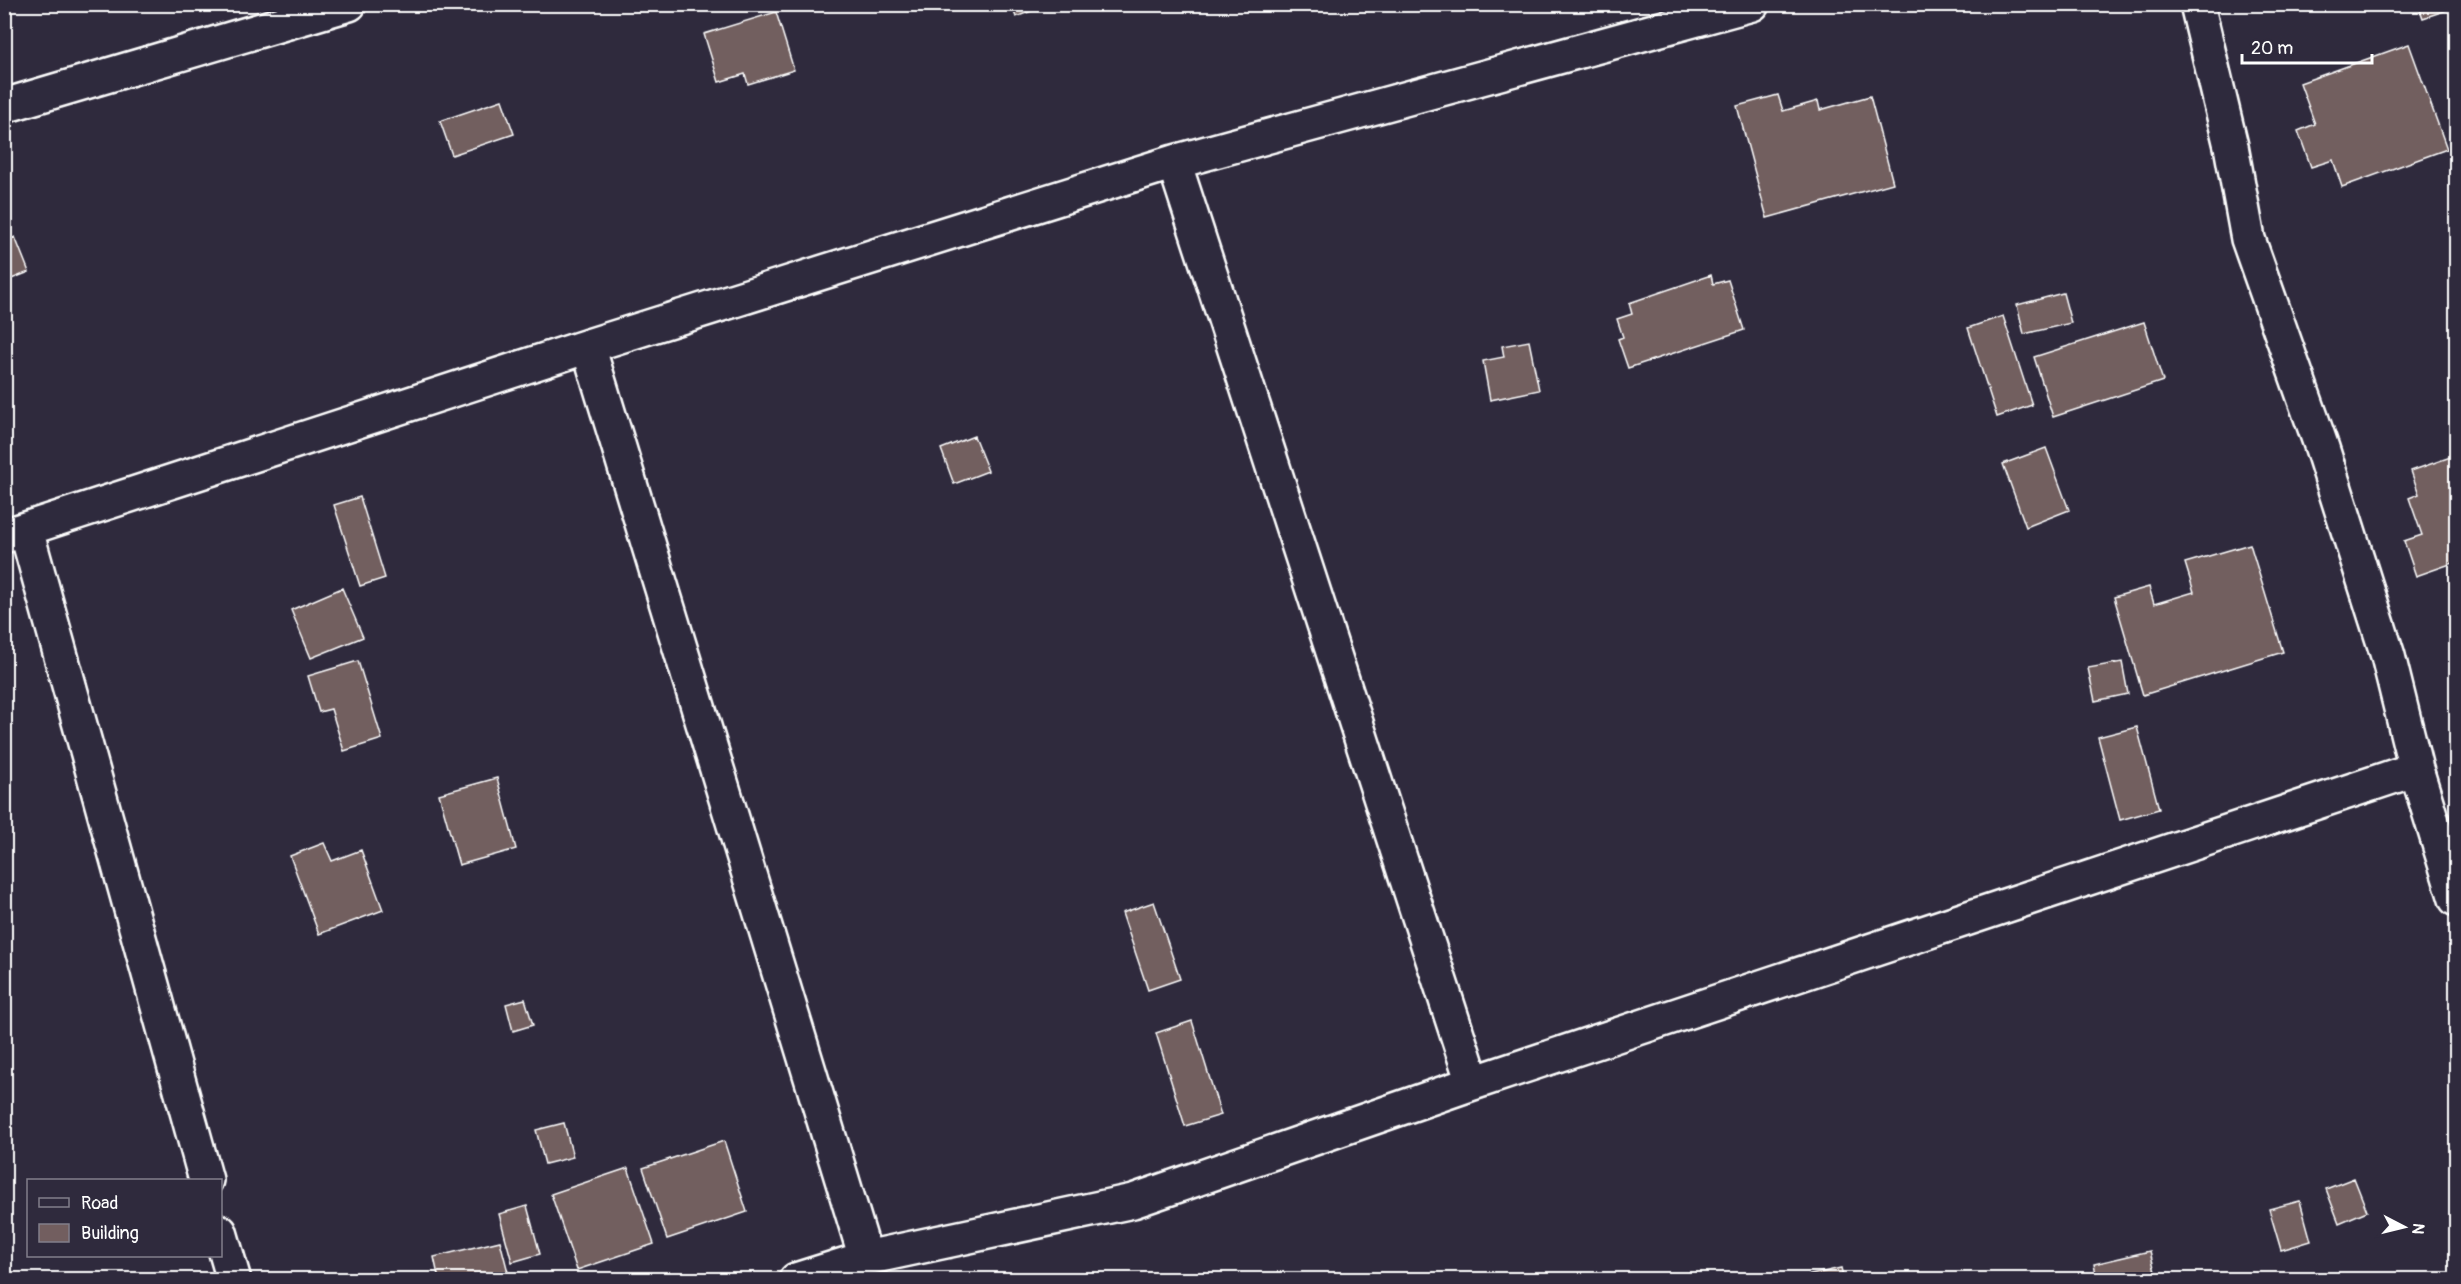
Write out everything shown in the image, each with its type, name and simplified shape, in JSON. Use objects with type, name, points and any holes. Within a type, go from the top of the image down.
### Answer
[{"type":"street","points":[[4,106],[349,4]]},
{"type":"street","points":[[206,1179],[15,533],[588,346],[1174,162],[1752,4]]},
{"type":"street","points":[[2197,4],[2231,146],[2248,239],[2329,470],[2388,656],[2416,769],[2457,899]]},
{"type":"street","points":[[1174,162],[1473,1083]]},
{"type":"street","points":[[588,346],[866,1258]]},
{"type":"street","points":[[796,1280],[866,1258],[1133,1200],[1473,1083],[2416,769]]},
{"type":"street","points":[[222,1239],[234,1280]]},
{"type":"building","points":[[1011,4],[1049,4],[1016,17]]},
{"type":"building","points":[[2418,4],[2456,4],[2456,7],[2423,18]]},
{"type":"building","points":[[776,12],[794,70],[748,84],[745,74],[719,82],[704,34]]},
{"type":"building","points":[[2409,44],[2447,149],[2342,187],[2333,160],[2311,167],[2298,131],[2315,124],[2300,83]]},
{"type":"building","points":[[1778,95],[1783,111],[1818,101],[1820,110],[1870,96],[1893,183],[1767,218],[1737,106]]},
{"type":"building","points":[[502,100],[514,134],[452,155],[440,121]]},
{"type":"building","points":[[15,237],[29,272],[4,282],[4,242]]},
{"type":"building","points":[[1711,275],[1713,284],[1728,280],[1744,330],[1628,368],[1618,339],[1623,337],[1617,319],[1632,314],[1629,303]]},
{"type":"building","points":[[2063,293],[2071,323],[2024,334],[2017,305]]},
{"type":"building","points":[[2003,316],[2032,405],[1997,417],[1968,328]]},
{"type":"building","points":[[2144,322],[2163,381],[2053,417],[2034,357]]},
{"type":"building","points":[[1529,341],[1539,390],[1490,400],[1483,361],[1504,357],[1502,346]]},
{"type":"building","points":[[974,436],[988,471],[954,484],[941,449]]},
{"type":"building","points":[[2046,448],[2069,510],[2026,527],[2003,464]]},
{"type":"building","points":[[2456,455],[2456,562],[2416,576],[2404,541],[2422,535],[2409,498],[2419,494],[2411,471]]},
{"type":"building","points":[[360,497],[385,578],[360,586],[334,505]]},
{"type":"building","points":[[2250,544],[2283,652],[2143,695],[2114,597],[2149,587],[2154,604],[2194,592],[2185,563]]},
{"type":"building","points":[[342,588],[363,637],[311,658],[291,610]]},
{"type":"building","points":[[358,661],[382,739],[344,751],[331,709],[319,712],[308,676]]},
{"type":"building","points":[[2122,662],[2128,694],[2095,701],[2088,668]]},
{"type":"building","points":[[2137,727],[2159,809],[2120,820],[2098,737]]},
{"type":"building","points":[[497,778],[516,849],[459,865],[439,794]]},
{"type":"building","points":[[324,843],[332,861],[361,850],[383,910],[319,934],[290,856]]},
{"type":"building","points":[[1154,902],[1180,979],[1148,990],[1122,913]]},
{"type":"building","points":[[525,999],[533,1025],[513,1031],[506,1004]]},
{"type":"building","points":[[1192,1021],[1221,1115],[1185,1126],[1156,1033]]},
{"type":"building","points":[[564,1123],[573,1157],[545,1164],[536,1130]]},
{"type":"building","points":[[724,1141],[747,1212],[667,1239],[643,1168]]},
{"type":"building","points":[[628,1168],[654,1244],[577,1270],[551,1194]]},
{"type":"building","points":[[2354,1178],[2367,1211],[2339,1223],[2326,1189]]},
{"type":"building","points":[[2300,1201],[2311,1241],[2281,1250],[2269,1209]]},
{"type":"building","points":[[527,1206],[540,1254],[512,1262],[499,1214]]},
{"type":"building","points":[[500,1241],[510,1280],[439,1280],[434,1257]]},
{"type":"building","points":[[2150,1251],[2157,1280],[2097,1280],[2094,1264]]},
{"type":"building","points":[[1841,1268],[1844,1280],[1807,1280],[1806,1276]]}]
